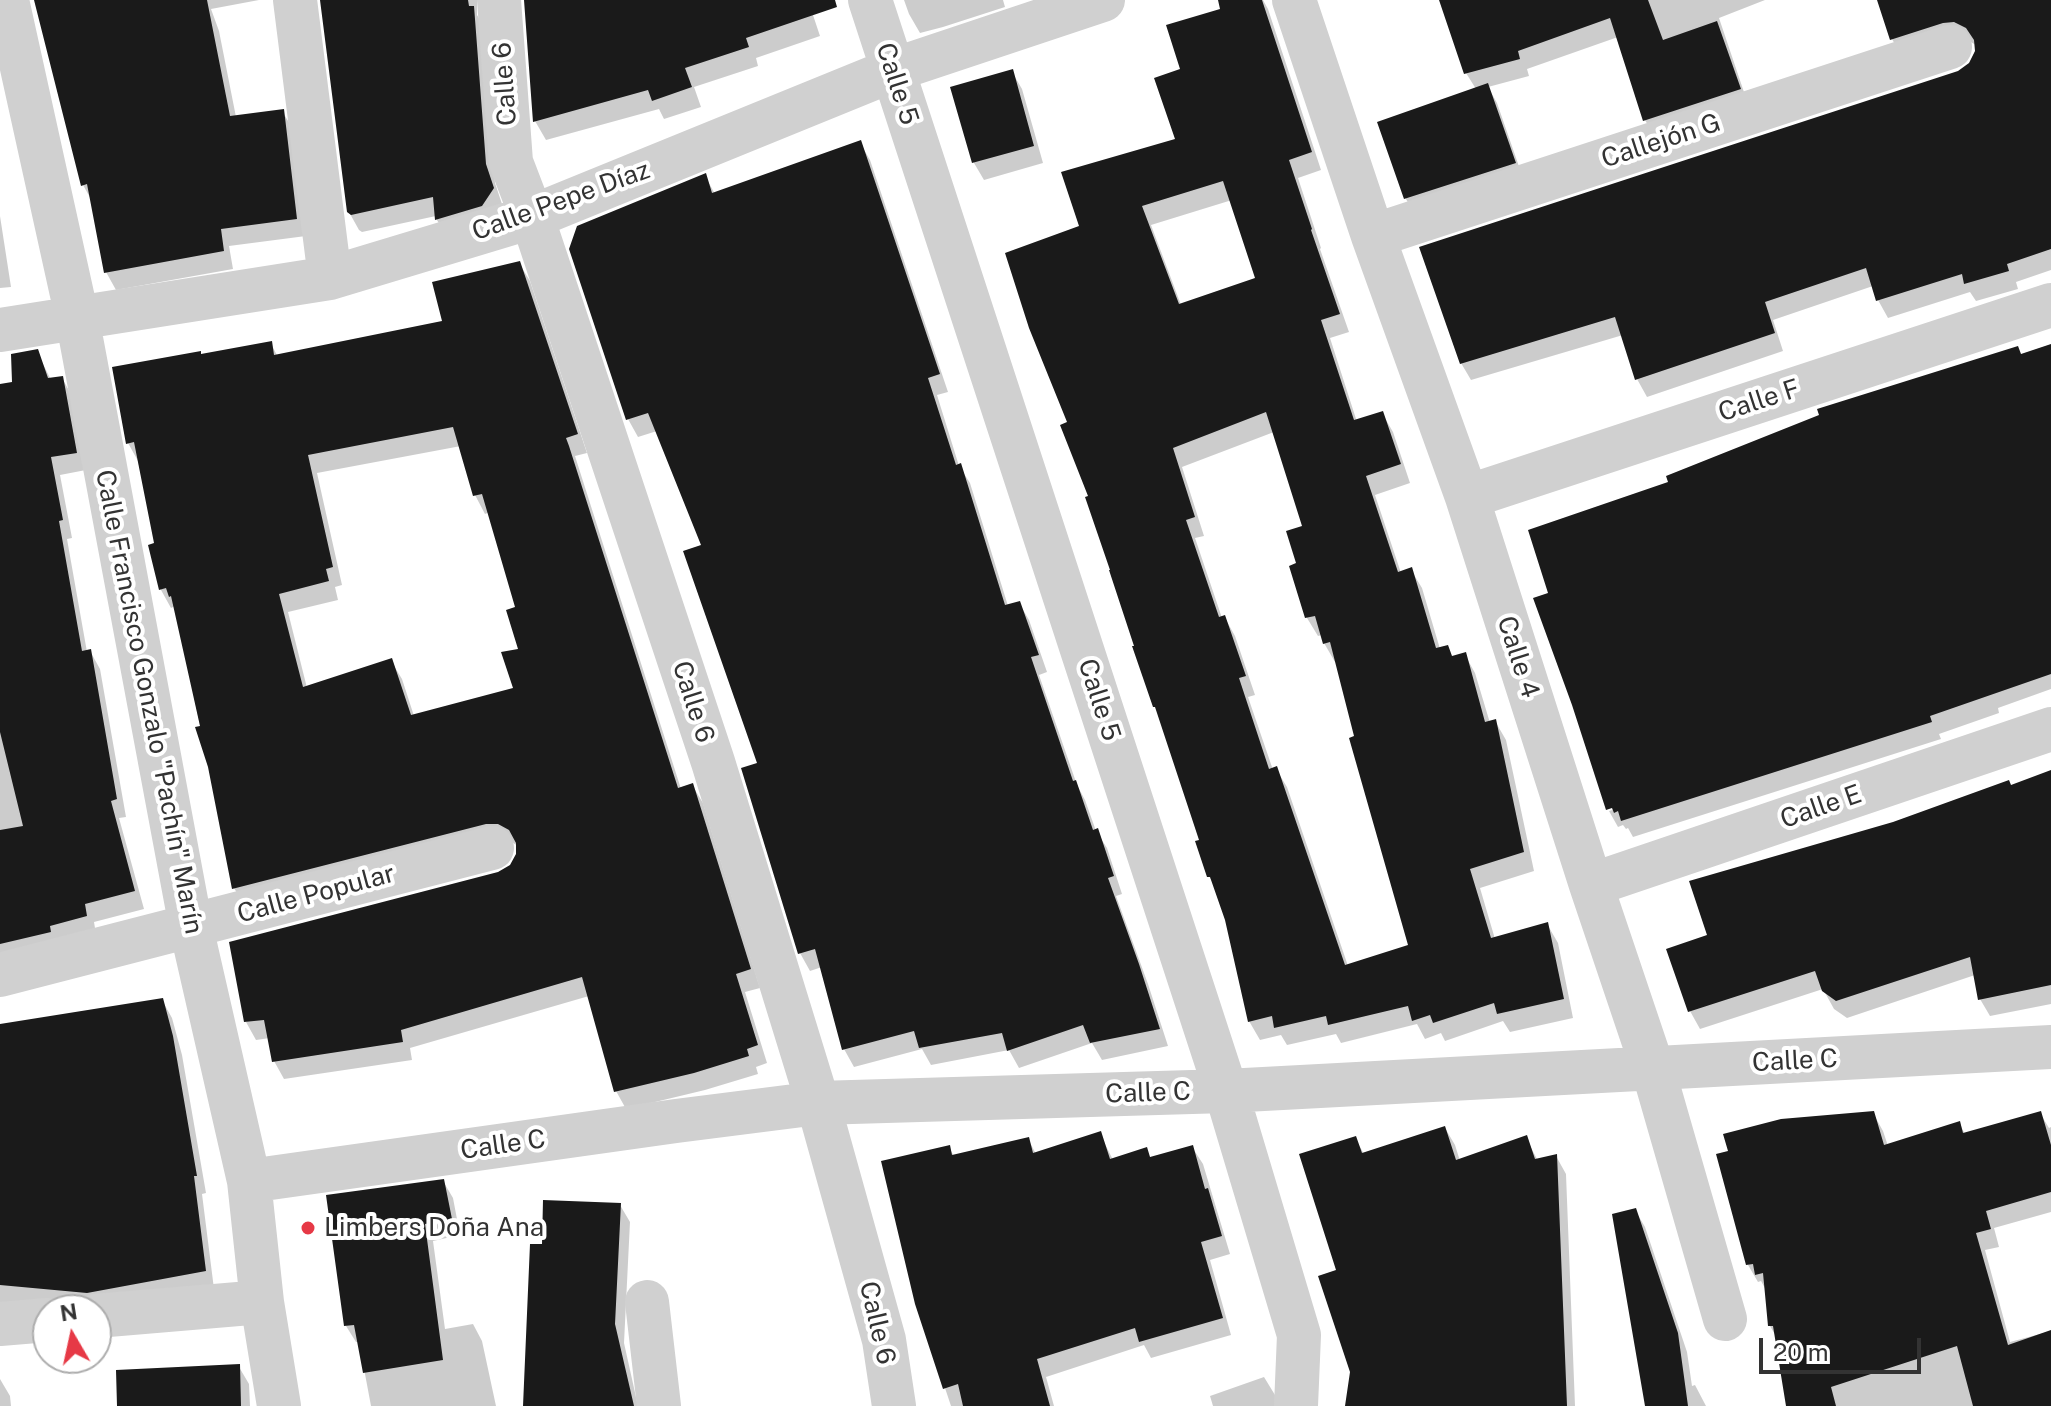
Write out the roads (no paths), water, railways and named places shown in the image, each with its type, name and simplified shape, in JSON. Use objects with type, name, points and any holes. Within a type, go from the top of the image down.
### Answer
[{"type":"street","name":"Calle Francisco Gonzalo \"Pachín\" Marín","points":[[7,0],[77,317],[191,927],[249,1181],[262,1302],[279,1406]]},
{"type":"street","points":[[295,0],[330,278]]},
{"type":"street","name":"Calle 6","points":[[499,0],[511,162],[713,762],[818,1103],[884,1340],[894,1406]]},
{"type":"street","name":"Calle 5","points":[[870,0],[1226,1091],[1299,1335],[1296,1406]]},
{"type":"street","name":"Calle Pepe Díaz","points":[[0,330],[330,278],[532,217],[893,70],[1103,0]]},
{"type":"street","name":"Calle 4","points":[[1294,0],[1373,236],[1467,497],[1653,1069],[1725,1319]]},
{"type":"street","name":"Callejón G","points":[[1373,236],[1950,47]]},
{"type":"street","name":"Calle F","points":[[1467,497],[2051,305]]},
{"type":"street","name":"Calle E","points":[[1591,885],[2051,729]]},
{"type":"street","name":"Calle Popular","points":[[0,975],[492,848]]},
{"type":"street","name":"Calle C","points":[[249,1181],[818,1103],[1226,1091],[2051,1047]]},
{"type":"street","points":[[112,1315],[262,1302]]},
{"type":"street","points":[[647,1302],[659,1406]]},
{"type":"street","points":[[0,1324],[32,1321]]},
{"type":"place","name":"Limbers Doña Ana","points":[[308,1228]]}]
